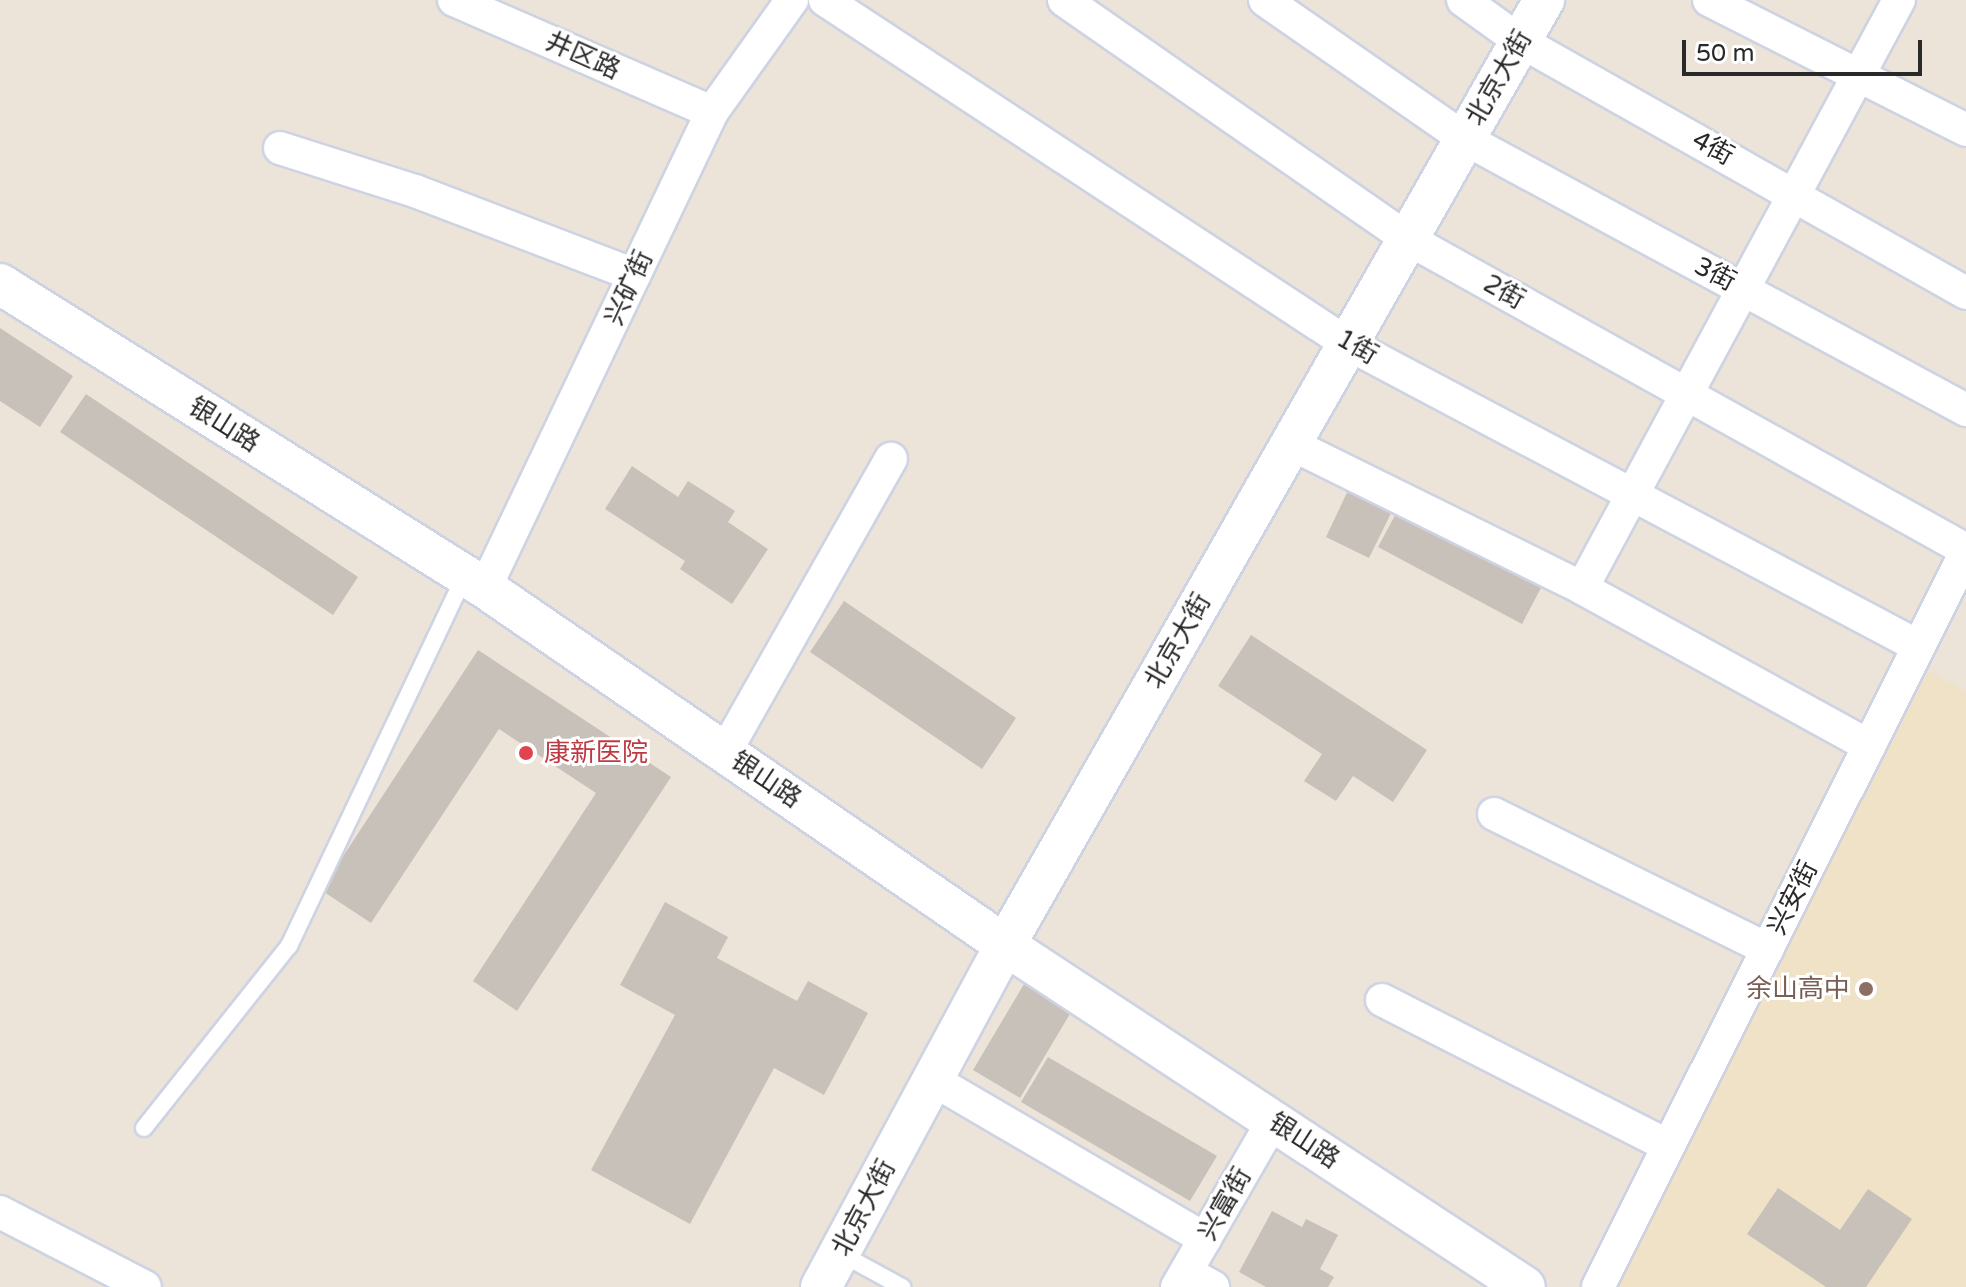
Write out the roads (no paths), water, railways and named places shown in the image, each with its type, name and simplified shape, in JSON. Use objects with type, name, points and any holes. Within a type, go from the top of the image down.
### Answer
[{"type":"street","name":"井区路","points":[[454,0],[712,112]]},
{"type":"street","name":"兴矿街","points":[[475,582],[635,275],[712,112],[792,0]]},
{"type":"street","name":"1街","points":[[825,0],[1348,344],[1918,646]]},
{"type":"street","name":"2街","points":[[1064,0],[1408,239],[1966,551]]},
{"type":"street","name":"3街","points":[[1265,0],[1465,139],[1966,410]]},
{"type":"street","name":"4街","points":[[1463,0],[1520,41],[1966,293]]},
{"type":"street","name":"北京大街","points":[[831,1270],[1005,945],[1544,0]]},
{"type":"street","points":[[1709,0],[1966,130]]},
{"type":"street","points":[[1582,588],[1740,288],[1899,0]]},
{"type":"street","points":[[280,148],[415,191],[635,275]]},
{"type":"street","name":"银山路","points":[[0,284],[475,582],[1005,945],[1525,1287]]},
{"type":"street","points":[[1291,444],[1582,588],[1869,746]]},
{"type":"street","points":[[725,752],[891,459]]},
{"type":"street","name":"兴安街","points":[[1598,1287],[1966,551]]},
{"type":"street","points":[[1494,814],[1767,949]]},
{"type":"street","points":[[1382,1000],[1668,1146]]},
{"type":"street","points":[[933,1080],[1205,1239]]},
{"type":"street","name":"兴富街","points":[[1192,1282],[1205,1239],[1273,1121]]},
{"type":"street","points":[[0,1212],[145,1287]]},
{"type":"lane","points":[[144,1128],[289,946],[475,582]]},
{"type":"lane","points":[[831,1270],[902,1287]]},
{"type":"place","name":"康新医院","points":[[526,753]]},
{"type":"place","name":"余山高中","points":[[1866,989]]}]
